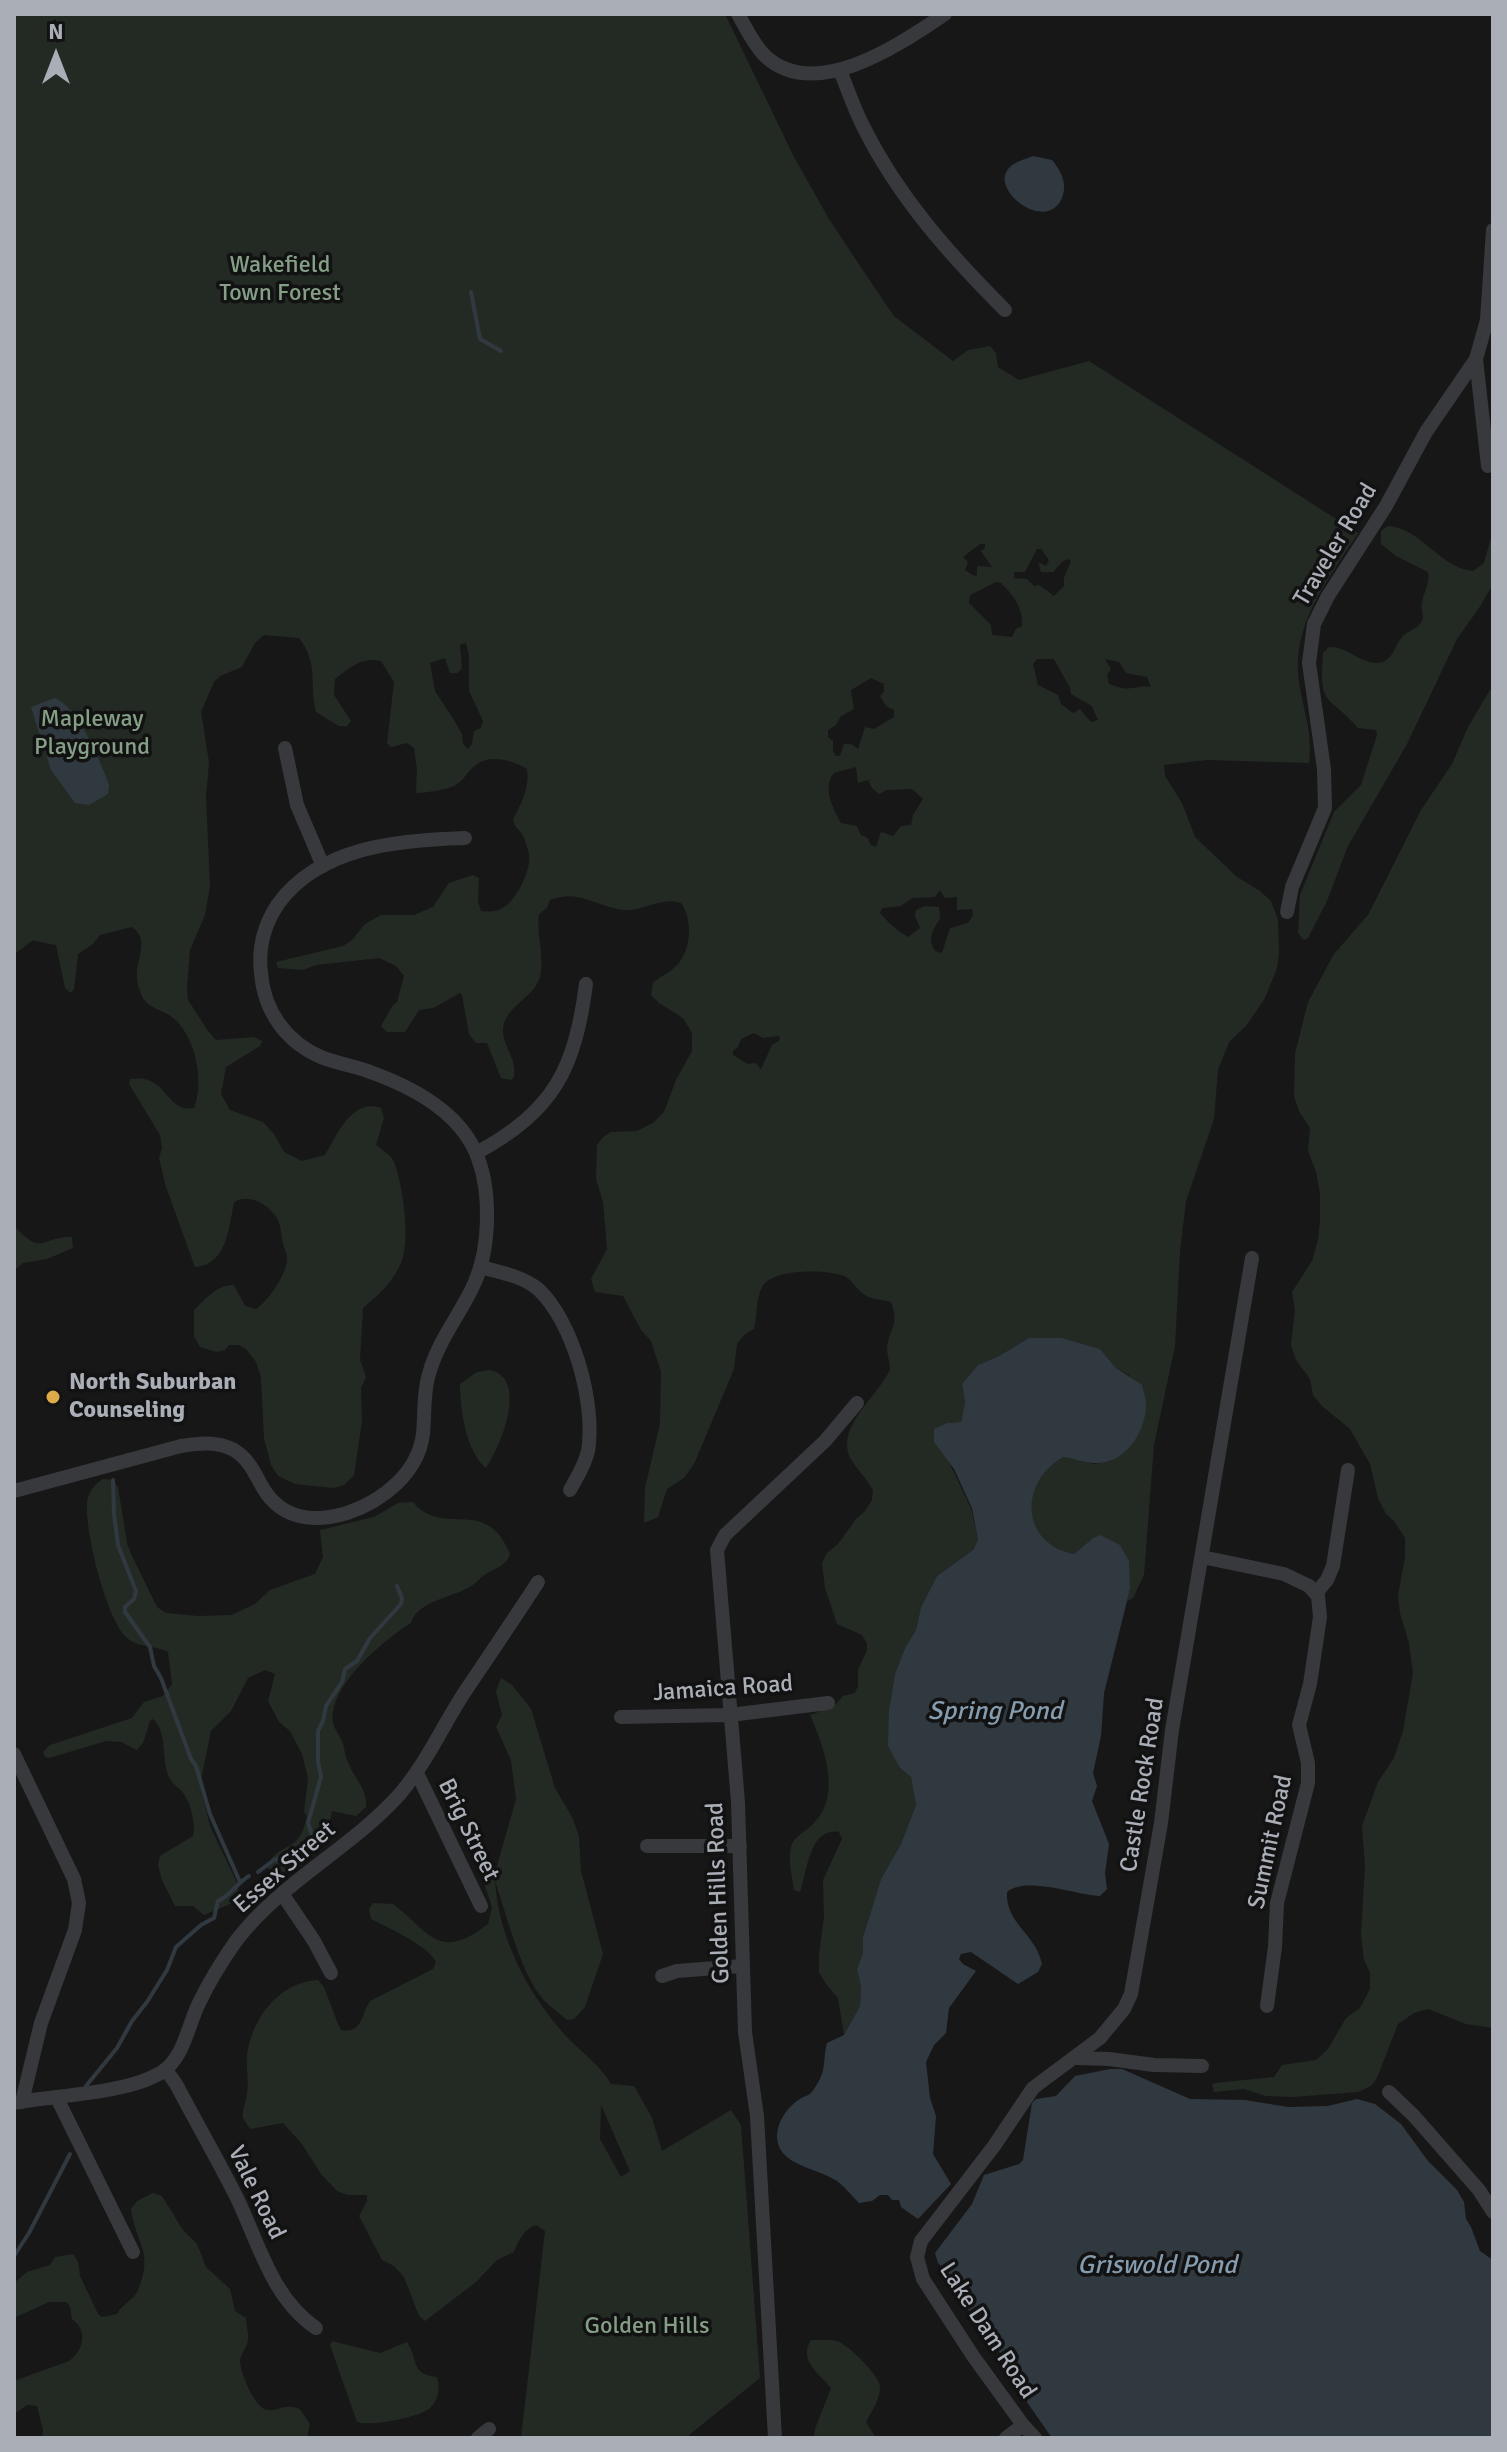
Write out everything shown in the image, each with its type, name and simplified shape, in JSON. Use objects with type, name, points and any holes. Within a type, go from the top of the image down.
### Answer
[{"type":"street","points":[[738,14],[757,46],[776,64],[803,72],[821,73],[840,70],[897,45],[945,14]]},
{"type":"street","points":[[840,70],[861,123],[895,181],[964,269],[1005,310]]},
{"type":"street","points":[[1488,466],[1476,359],[1487,320],[1493,230]]},
{"type":"street","name":"Traveler Road","points":[[1287,912],[1292,887],[1325,808],[1324,769],[1309,663],[1314,624],[1328,596],[1386,506],[1426,432],[1476,359]]},
{"type":"street","points":[[285,748],[293,791],[323,866]]},
{"type":"street","points":[[14,1491],[181,1446],[209,1443],[227,1447],[244,1458],[268,1496],[287,1513],[318,1519],[363,1507],[404,1476],[423,1436],[430,1370],[476,1281],[480,1267],[486,1205],[476,1153],[453,1120],[428,1099],[371,1072],[309,1051],[282,1029],[269,1008],[260,971],[261,946],[267,924],[283,899],[297,883],[323,866],[389,843],[465,838]]},
{"type":"street","points":[[476,1153],[519,1128],[558,1082],[578,1037],[586,984]]},
{"type":"street","name":"Castle Rock Road","points":[[921,2241],[1033,2088],[1049,2074],[1077,2058],[1117,2020],[1128,2002],[1134,1983],[1163,1811],[1172,1730],[1252,1258]]},
{"type":"street","points":[[480,1267],[515,1277],[538,1290],[570,1341],[585,1391],[589,1436],[584,1465],[570,1490]]},
{"type":"street","name":"Golden Hills Road","points":[[775,2438],[757,2116],[745,2032],[740,1846],[718,1569],[720,1542],[825,1441],[857,1403]]},
{"type":"street","points":[[1202,1557],[1284,1574],[1309,1586],[1316,1593],[1333,1566],[1348,1470]]},
{"type":"street","name":"Essex Street","points":[[166,2070],[180,2050],[199,2002],[224,1959],[256,1918],[370,1824],[417,1773],[463,1695],[538,1582]]},
{"type":"street","name":"Summit Road","points":[[1267,2006],[1277,1903],[1308,1783],[1309,1768],[1299,1725],[1310,1684],[1320,1617],[1316,1593]]},
{"type":"street","name":"Jamaica Road","points":[[621,1717],[730,1715],[828,1703]]},
{"type":"street","points":[[14,1754],[21,1789],[76,1884],[79,1903],[75,1930],[41,2023],[18,2102],[57,2098],[131,2083],[166,2070]]},
{"type":"street","name":"Brig Street","points":[[417,1773],[481,1906]]},
{"type":"street","points":[[647,1846],[740,1846]]},
{"type":"street","points":[[283,1895],[331,1973]]},
{"type":"street","points":[[662,1976],[677,1971],[742,1966]]},
{"type":"street","points":[[1077,2058],[1202,2066]]},
{"type":"street","name":"Vale Road","points":[[166,2070],[235,2194],[283,2296],[295,2312],[316,2328]]},
{"type":"street","points":[[1389,2092],[1491,2203]]},
{"type":"street","points":[[57,2098],[133,2252]]},
{"type":"street","name":"Lake Dam Road","points":[[921,2241],[918,2260],[923,2279],[973,2356],[1035,2438]]},
{"type":"street","points":[[1006,2438],[1023,2425]]},
{"type":"green space","points":[[14,14],[725,14],[794,157],[829,219],[894,316],[953,361],[968,350],[990,346],[996,353],[998,367],[1019,380],[1089,361],[1358,533],[1317,598],[1302,633],[1298,672],[1310,740],[1309,763],[1207,760],[1164,765],[1165,776],[1182,803],[1195,837],[1237,877],[1271,901],[1278,920],[1279,954],[1265,998],[1246,1026],[1229,1042],[1218,1070],[1214,1119],[1186,1201],[1175,1346],[1154,1445],[1144,1575],[1133,1598],[1127,1601],[1130,1589],[1093,1538],[1074,1554],[1056,1547],[1043,1537],[1031,1511],[1032,1496],[1038,1481],[1048,1467],[1063,1456],[1094,1464],[1111,1461],[1130,1376],[1116,1368],[1100,1349],[1062,1338],[1029,1338],[978,1365],[962,1384],[965,1403],[961,1422],[947,1423],[946,1456],[971,1508],[978,1540],[973,1550],[937,1576],[921,1607],[916,1630],[895,1674],[889,1710],[900,1768],[911,1777],[916,1805],[901,1844],[881,1879],[863,1937],[863,1953],[857,1969],[861,1987],[860,2006],[844,2035],[838,1998],[819,1972],[824,1917],[823,1880],[842,1839],[839,1832],[829,1832],[815,1844],[800,1892],[794,1890],[790,1852],[794,1840],[812,1825],[827,1800],[829,1786],[825,1756],[810,1715],[833,1707],[843,1696],[855,1693],[858,1670],[867,1650],[862,1635],[837,1624],[825,1588],[822,1563],[872,1500],[873,1490],[851,1459],[847,1447],[853,1423],[890,1369],[887,1349],[894,1316],[891,1302],[865,1295],[846,1277],[836,1274],[813,1271],[788,1273],[767,1281],[760,1292],[754,1329],[737,1344],[734,1369],[694,1464],[684,1478],[667,1489],[658,1517],[644,1523],[645,1488],[660,1424],[661,1372],[651,1341],[641,1330],[623,1296],[595,1292],[591,1279],[607,1249],[603,1202],[596,1179],[597,1145],[611,1132],[637,1131],[653,1123],[664,1112],[676,1080],[692,1051],[692,1033],[683,1018],[651,995],[653,983],[680,962],[687,946],[688,919],[681,903],[666,901],[625,910],[579,897],[550,900],[547,908],[539,914],[540,977],[532,991],[509,1014],[503,1029],[513,1063],[514,1077],[511,1080],[501,1078],[487,1043],[476,1043],[469,1034],[460,993],[433,1008],[419,1010],[405,1032],[387,1032],[381,1026],[397,1002],[404,976],[396,966],[379,958],[316,965],[303,970],[278,968],[276,962],[343,946],[365,924],[381,915],[414,915],[433,907],[449,883],[473,875],[479,878],[481,911],[496,911],[506,906],[521,885],[528,868],[529,854],[525,840],[513,820],[526,789],[527,769],[509,761],[489,759],[477,764],[454,786],[416,793],[414,748],[407,743],[391,747],[387,743],[394,682],[381,661],[362,662],[335,679],[334,695],[351,721],[347,726],[339,726],[316,712],[309,656],[299,638],[264,635],[255,643],[242,667],[220,676],[214,682],[201,712],[209,762],[206,797],[210,886],[205,915],[190,950],[188,1000],[216,1040],[254,1037],[262,1041],[260,1046],[226,1067],[221,1094],[230,1110],[263,1122],[284,1152],[302,1161],[325,1155],[353,1113],[370,1106],[381,1108],[384,1118],[376,1145],[394,1162],[403,1197],[405,1238],[402,1260],[386,1287],[363,1308],[360,1360],[366,1377],[361,1388],[362,1421],[354,1475],[344,1485],[334,1488],[295,1484],[278,1476],[271,1465],[264,1438],[261,1377],[256,1362],[239,1345],[229,1345],[225,1350],[216,1352],[200,1347],[194,1336],[194,1310],[207,1297],[222,1287],[234,1285],[245,1306],[256,1309],[279,1281],[287,1256],[277,1218],[263,1204],[246,1199],[234,1202],[225,1243],[214,1260],[195,1267],[166,1187],[159,1158],[162,1148],[160,1135],[129,1084],[130,1079],[152,1082],[177,1105],[194,1108],[198,1085],[196,1059],[180,1025],[168,1014],[148,1004],[142,996],[137,978],[140,937],[132,927],[100,935],[78,954],[71,993],[65,988],[56,945],[32,941],[14,954]],"holes":[[[980,544],[985,544],[981,551],[992,567],[977,566],[977,575],[974,576],[965,570],[968,562],[963,557]],[[1037,549],[1041,549],[1049,560],[1046,566],[1038,562],[1041,572],[1053,572],[1063,561],[1071,561],[1064,586],[1054,596],[1027,579],[1014,578],[1014,572],[1025,572]],[[996,582],[1001,583],[1017,603],[1022,626],[1016,629],[1012,637],[992,635],[991,625],[969,603],[970,595]],[[466,643],[469,691],[483,721],[481,728],[474,731],[468,749],[435,691],[430,663],[445,658],[450,673],[462,669],[460,645]],[[1037,659],[1054,659],[1071,694],[1092,706],[1098,720],[1091,722],[1080,709],[1073,713],[1061,704],[1058,695],[1038,685],[1033,664]],[[1105,659],[1119,662],[1126,673],[1147,677],[1151,687],[1121,688],[1109,684],[1107,675],[1111,669]],[[871,678],[884,684],[880,696],[886,706],[894,710],[894,717],[874,729],[865,727],[858,749],[844,744],[840,756],[836,756],[828,730],[836,725],[841,716],[854,709],[851,690]],[[856,767],[858,783],[868,780],[879,794],[887,790],[912,789],[923,799],[911,825],[901,826],[893,836],[881,832],[876,847],[861,835],[857,826],[841,823],[830,798],[834,773]],[[940,890],[945,898],[957,897],[957,910],[972,909],[973,915],[968,923],[950,928],[942,953],[935,951],[931,942],[933,930],[940,919],[939,907],[925,906],[916,910],[920,928],[908,937],[880,913],[882,908],[901,906],[912,898],[935,897]],[[754,1033],[763,1038],[779,1036],[780,1040],[772,1045],[761,1069],[756,1063],[748,1064],[733,1055],[741,1039]]]},
{"type":"green space","points":[[1388,526],[1411,533],[1450,563],[1473,571],[1484,563],[1493,530],[1493,584],[1457,639],[1407,744],[1348,846],[1327,901],[1308,938],[1304,940],[1298,933],[1300,895],[1334,812],[1361,785],[1377,735],[1376,730],[1358,728],[1327,698],[1322,683],[1323,653],[1329,647],[1335,647],[1364,660],[1382,662],[1402,637],[1423,619],[1422,605],[1428,572],[1396,556],[1381,544],[1381,531]]},
{"type":"green space","points":[[1493,685],[1493,2028],[1466,2024],[1428,2009],[1414,2013],[1398,2024],[1377,2078],[1371,2086],[1358,2092],[1293,2097],[1266,2096],[1244,2089],[1214,2092],[1212,2085],[1215,2083],[1274,2077],[1282,2065],[1316,2060],[1328,2049],[1346,2018],[1360,2008],[1370,1989],[1370,1973],[1364,1960],[1361,1935],[1365,1866],[1362,1826],[1378,1782],[1394,1758],[1403,1731],[1413,1673],[1398,1595],[1405,1538],[1386,1514],[1378,1498],[1370,1464],[1350,1429],[1313,1395],[1310,1379],[1296,1360],[1291,1345],[1295,1309],[1292,1292],[1312,1261],[1320,1221],[1320,1193],[1308,1151],[1310,1128],[1294,1096],[1295,1054],[1308,1002],[1334,954],[1368,915],[1421,810],[1452,764],[1468,727]]},
{"type":"green space","points":[[14,1226],[37,1243],[72,1237],[73,1248],[47,1259],[23,1263],[14,1271]]},
{"type":"green space","points":[[489,1370],[501,1375],[508,1385],[510,1399],[504,1430],[486,1468],[469,1441],[460,1384],[477,1372]]},
{"type":"green space","points":[[103,1479],[113,1480],[118,1487],[127,1543],[157,1607],[166,1613],[231,1615],[255,1604],[270,1590],[315,1574],[323,1557],[320,1530],[374,1517],[398,1503],[413,1502],[437,1517],[477,1521],[489,1526],[500,1536],[510,1554],[504,1564],[473,1585],[421,1609],[411,1623],[373,1652],[348,1679],[334,1708],[333,1722],[347,1760],[363,1790],[366,1807],[356,1816],[332,1811],[325,1834],[314,1853],[278,1881],[273,1881],[267,1866],[272,1858],[294,1843],[304,1829],[308,1778],[302,1754],[268,1701],[275,1674],[265,1670],[248,1678],[231,1711],[211,1731],[200,1785],[210,1826],[238,1885],[238,1893],[235,1902],[204,1915],[193,1906],[175,1906],[158,1865],[160,1856],[193,1836],[194,1825],[186,1797],[167,1772],[161,1732],[153,1719],[137,1750],[121,1742],[106,1741],[49,1758],[43,1752],[50,1745],[132,1718],[144,1702],[163,1696],[172,1684],[168,1652],[127,1638],[119,1628],[105,1595],[87,1516],[92,1489]]},
{"type":"green space","name":"Golden Hills","points":[[501,1678],[512,1685],[531,1709],[555,1788],[579,1836],[581,1871],[603,1954],[585,2007],[574,2019],[567,2020],[545,2001],[532,1983],[519,1955],[495,1881],[502,1923],[527,1983],[565,2035],[611,2084],[634,2086],[652,2118],[662,2151],[731,2110],[741,2125],[760,2378],[689,2438],[521,2438],[545,2231],[536,2225],[528,2229],[514,2252],[497,2260],[476,2282],[425,2321],[419,2316],[404,2277],[394,2266],[382,2260],[359,2216],[367,2195],[347,2195],[337,2191],[283,2123],[250,2129],[243,2118],[250,2042],[261,2016],[279,1995],[304,1982],[318,1980],[324,1987],[341,2030],[354,2029],[370,2001],[433,1969],[436,1962],[426,1950],[371,1919],[369,1909],[373,1903],[393,1904],[435,1939],[445,1942],[457,1941],[488,1924],[492,1907],[480,1871],[485,1866],[491,1867],[495,1873],[516,1799],[511,1760],[496,1727],[502,1715],[496,1691]],"holes":[[[601,2105],[630,2171],[621,2177],[600,2139]]]},
{"type":"green space","points":[[153,2193],[162,2196],[183,2230],[197,2244],[206,2267],[230,2289],[235,2311],[246,2318],[248,2341],[240,2362],[254,2398],[268,2410],[300,2409],[310,2424],[307,2438],[42,2438],[37,2406],[27,2405],[14,2414],[14,2381],[69,2361],[81,2346],[82,2334],[66,2302],[49,2302],[14,2318],[14,2283],[27,2272],[50,2265],[55,2257],[73,2254],[98,2314],[102,2317],[117,2314],[136,2293],[144,2266],[131,2209],[137,2201]]},
{"type":"green space","points":[[811,2340],[831,2340],[842,2344],[862,2361],[878,2381],[880,2391],[866,2422],[876,2438],[814,2438],[831,2388],[808,2360]]},
{"type":"green space","points":[[332,2341],[380,2353],[407,2342],[419,2370],[437,2377],[438,2393],[434,2404],[426,2411],[407,2417],[384,2422],[357,2422],[330,2345]]},
{"type":"water","points":[[1033,156],[1052,160],[1063,180],[1063,195],[1056,207],[1046,211],[1023,205],[1006,187],[1005,176],[1010,167]]},
{"type":"water","points":[[55,698],[64,703],[80,723],[109,785],[108,794],[89,805],[75,803],[51,770],[31,707]]},
{"type":"water","name":"Spring Pond","points":[[1029,1338],[1062,1338],[1100,1349],[1116,1368],[1142,1385],[1146,1402],[1138,1436],[1124,1453],[1115,1459],[1094,1463],[1063,1457],[1039,1481],[1033,1496],[1035,1525],[1043,1538],[1056,1548],[1074,1554],[1100,1535],[1120,1545],[1129,1561],[1130,1589],[1104,1693],[1101,1736],[1093,1773],[1097,1786],[1092,1801],[1109,1844],[1105,1873],[1107,1889],[1100,1896],[1039,1886],[1007,1892],[1011,1912],[1034,1944],[1042,1964],[1038,1972],[1018,1984],[971,1952],[961,1954],[959,1959],[963,1964],[976,1971],[949,2008],[946,2033],[934,2045],[926,2062],[930,2098],[936,2116],[933,2154],[951,2184],[918,2219],[901,2207],[899,2200],[892,2200],[888,2195],[859,2203],[837,2181],[791,2160],[779,2146],[778,2129],[786,2112],[809,2094],[818,2082],[827,2043],[844,2035],[860,2006],[861,1987],[857,1969],[863,1953],[863,1937],[881,1879],[901,1844],[916,1805],[911,1777],[900,1768],[888,1746],[889,1710],[895,1674],[916,1630],[921,1607],[937,1576],[973,1550],[978,1540],[972,1508],[954,1469],[934,1442],[934,1429],[947,1423],[961,1422],[965,1403],[962,1384],[978,1365]]},
{"type":"water","name":"Griswold Pond","points":[[1122,2069],[1190,2099],[1245,2100],[1288,2107],[1328,2106],[1357,2099],[1375,2104],[1401,2124],[1428,2161],[1457,2190],[1480,2251],[1493,2260],[1493,2438],[1052,2438],[1020,2392],[1005,2359],[977,2325],[947,2272],[938,2263],[935,2253],[972,2204],[984,2175],[1023,2160],[1032,2103],[1036,2099],[1056,2096],[1075,2076]]},
{"type":"waterway","points":[[471,292],[480,339],[501,351]]},
{"type":"waterway","points":[[113,1480],[118,1545],[136,1591],[125,1612],[150,1647],[154,1666],[196,1766],[210,1814],[240,1882]]},
{"type":"waterway","points":[[258,1872],[274,1860],[304,1849],[314,1841],[308,1823],[321,1777],[318,1731],[326,1706],[342,1682],[345,1669],[357,1661],[370,1638],[401,1604],[397,1586]]},
{"type":"waterway","points":[[86,2086],[117,2048],[147,2002],[167,1970],[176,1947],[214,1918],[218,1901],[249,1876]]},
{"type":"waterway","points":[[14,2256],[70,2154]]},
{"type":"place","name":"North Suburban Counseling","points":[[53,1397]]},
{"type":"park label","name":"Wakefield Town Forest","points":[[280,280]]},
{"type":"park label","name":"Mapleway Playground","points":[[92,734]]}]
